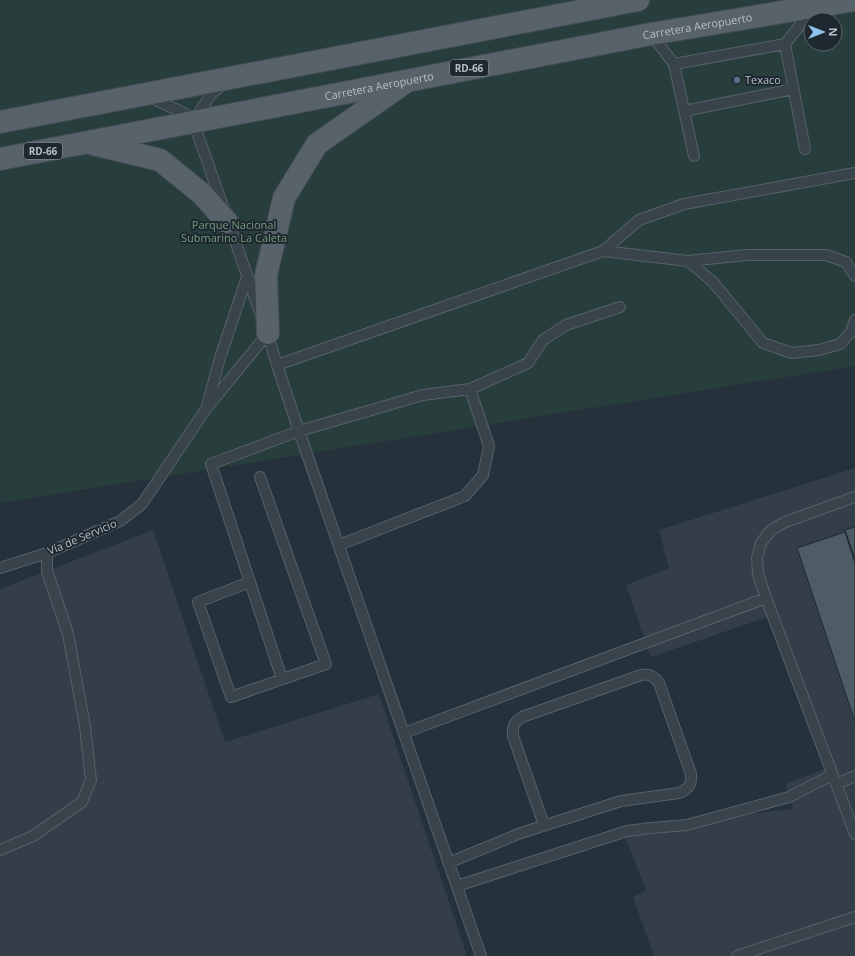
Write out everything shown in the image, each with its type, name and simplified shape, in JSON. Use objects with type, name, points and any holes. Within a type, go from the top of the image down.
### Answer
[{"type":"main road","points":[[0,122],[638,0]]},
{"type":"main road","name":"Carretera Aeropuerto","points":[[0,159],[650,34],[854,0]]},
{"type":"main road","points":[[268,333],[266,275],[284,198],[317,144],[409,80]]},
{"type":"main road","points":[[86,143],[160,160],[202,194],[227,222]]},
{"type":"lane","points":[[674,64],[785,44],[815,6]]},
{"type":"lane","points":[[650,34],[674,64],[694,156]]},
{"type":"lane","points":[[785,44],[805,149]]},
{"type":"lane","points":[[194,121],[212,93],[232,78]]},
{"type":"lane","points":[[684,111],[794,89]]},
{"type":"lane","points":[[143,95],[184,113],[194,121],[227,222],[268,333],[299,431],[481,956]]},
{"type":"lane","points":[[277,365],[603,251],[639,220],[684,204],[855,173]]},
{"type":"lane","points":[[603,251],[688,262],[746,254],[826,255],[846,262],[855,276]]},
{"type":"lane","points":[[688,262],[713,282],[763,344],[792,353],[819,350],[840,344],[851,332],[855,320]]},
{"type":"lane","name":"Vía de Servicio","points":[[206,409],[220,358],[247,277]]},
{"type":"lane","points":[[282,679],[211,464],[299,431],[423,395],[470,389],[528,362],[543,340],[566,325],[620,307]]},
{"type":"lane","name":"Vía de Servicio","points":[[0,568],[47,552],[120,521],[142,504],[206,409],[268,333]]},
{"type":"lane","points":[[339,545],[465,496],[470,491],[483,475],[490,446],[470,389]]},
{"type":"lane","points":[[250,582],[198,602],[231,697],[326,664],[260,477]]},
{"type":"lane","points":[[855,497],[785,522],[771,530],[761,542],[757,558],[758,574],[766,598],[855,834]]},
{"type":"lane","points":[[0,850],[33,836],[82,802],[91,780],[85,726],[68,634],[47,571],[47,552]]},
{"type":"lane","points":[[404,733],[766,598]]},
{"type":"lane","points":[[448,863],[521,833],[621,801],[685,791],[690,786],[692,780],[691,774],[659,683],[652,675],[641,675],[517,720],[514,725],[513,736],[544,825]]},
{"type":"lane","points":[[456,886],[627,831],[687,825],[789,797],[834,779],[855,776]]},
{"type":"lane","points":[[737,956],[855,917]]},
{"type":"shaded area","points":[[855,468],[855,956],[654,956],[633,897],[646,890],[625,837],[688,829],[748,814],[793,809],[785,784],[825,769],[768,617],[651,657],[626,585],[669,568],[659,530]]},
{"type":"shaded area","points":[[153,530],[225,742],[379,694],[467,956],[0,956],[0,589]]},
{"type":"green space","name":"Parque Nacional Submarino La Caleta","points":[[0,0],[855,0],[855,366],[0,503]]},
{"type":"building","points":[[855,527],[855,559],[845,530]]},
{"type":"building","points":[[845,532],[855,563],[855,722],[797,548]]},
{"type":"place","name":"Texaco","points":[[737,80]]}]
